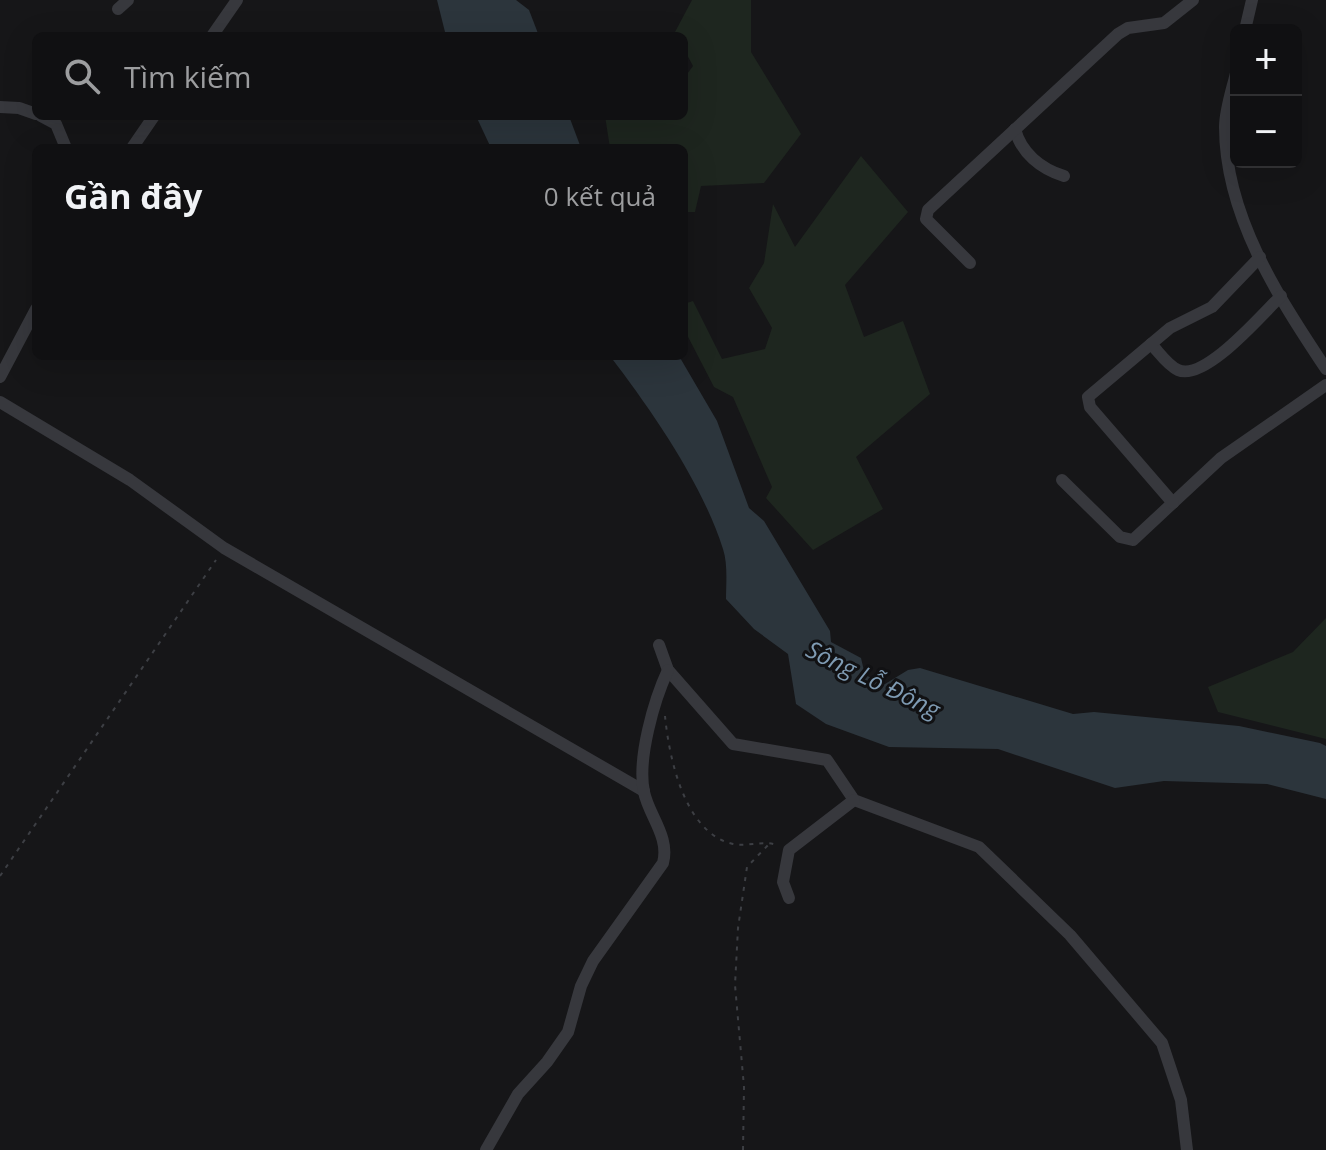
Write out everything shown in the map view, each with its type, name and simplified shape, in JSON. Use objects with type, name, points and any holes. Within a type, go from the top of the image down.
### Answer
[{"type":"street","points":[[970,263],[926,219],[926,213],[1118,34],[1128,28],[1164,23],[1193,0]]},
{"type":"street","points":[[1246,24],[1252,0]]},
{"type":"street","points":[[214,32],[232,2]]},
{"type":"street","points":[[1231,96],[1225,126],[1233,185],[1247,234],[1326,369]]},
{"type":"street","points":[[0,107],[32,113]]},
{"type":"street","points":[[48,120],[56,124],[64,144]]},
{"type":"street","points":[[135,144],[151,120]]},
{"type":"street","points":[[1015,129],[1031,158],[1052,173],[1064,176]]},
{"type":"street","points":[[1173,503],[1087,403],[1088,397],[1170,328],[1212,307],[1260,257]]},
{"type":"street","points":[[1151,344],[1173,367],[1180,371],[1195,371],[1213,361],[1281,296]]},
{"type":"street","points":[[0,377],[32,317]]},
{"type":"street","points":[[1062,480],[1120,537],[1129,541],[1143,534],[1240,443],[1326,385]]},
{"type":"street","points":[[0,402],[130,480],[224,548],[644,791]]},
{"type":"street","points":[[659,645],[668,670],[733,744],[827,760],[854,800],[974,844],[1047,910],[1162,1043],[1181,1100],[1187,1150]]},
{"type":"street","points":[[486,1150],[518,1094],[568,1032],[581,986],[593,961],[663,863],[664,844],[644,791],[649,717],[668,670]]},
{"type":"street","points":[[789,898],[783,882],[789,850],[854,800]]},
{"type":"path","points":[[0,876],[224,548]]},
{"type":"path","points":[[665,711],[678,775],[697,819],[729,843],[770,843],[789,850]]},
{"type":"path","points":[[743,1150],[744,1087],[735,985],[739,911],[747,867],[770,843]]},
{"type":"shaded area","points":[[692,0],[751,0],[751,52],[801,134],[764,183],[701,186],[695,212],[688,212],[688,144],[609,144],[606,120],[688,120],[688,73],[693,66],[688,57],[688,32],[675,32]]},
{"type":"shaded area","points":[[861,156],[908,212],[845,285],[864,337],[903,321],[930,394],[856,457],[883,509],[813,550],[766,498],[772,487],[733,397],[714,387],[688,337],[688,303],[693,301],[722,359],[765,349],[772,328],[749,288],[764,263],[773,204],[795,247]]},
{"type":"shaded area","points":[[1326,618],[1326,739],[1218,712],[1208,687],[1293,652]]},
{"type":"water","points":[[437,0],[516,0],[529,10],[537,32],[445,32]]},
{"type":"water","points":[[478,120],[570,120],[580,144],[489,144]]},
{"type":"water","name":"Sông Lỗ Đông","points":[[613,360],[681,360],[717,421],[749,508],[764,521],[830,631],[831,642],[861,658],[865,675],[885,684],[908,670],[920,668],[1073,714],[1094,712],[1239,726],[1320,743],[1326,746],[1326,799],[1267,784],[1164,781],[1115,788],[998,749],[889,747],[826,724],[796,704],[788,654],[754,629],[726,599],[725,555],[714,524],[689,473]]}]
